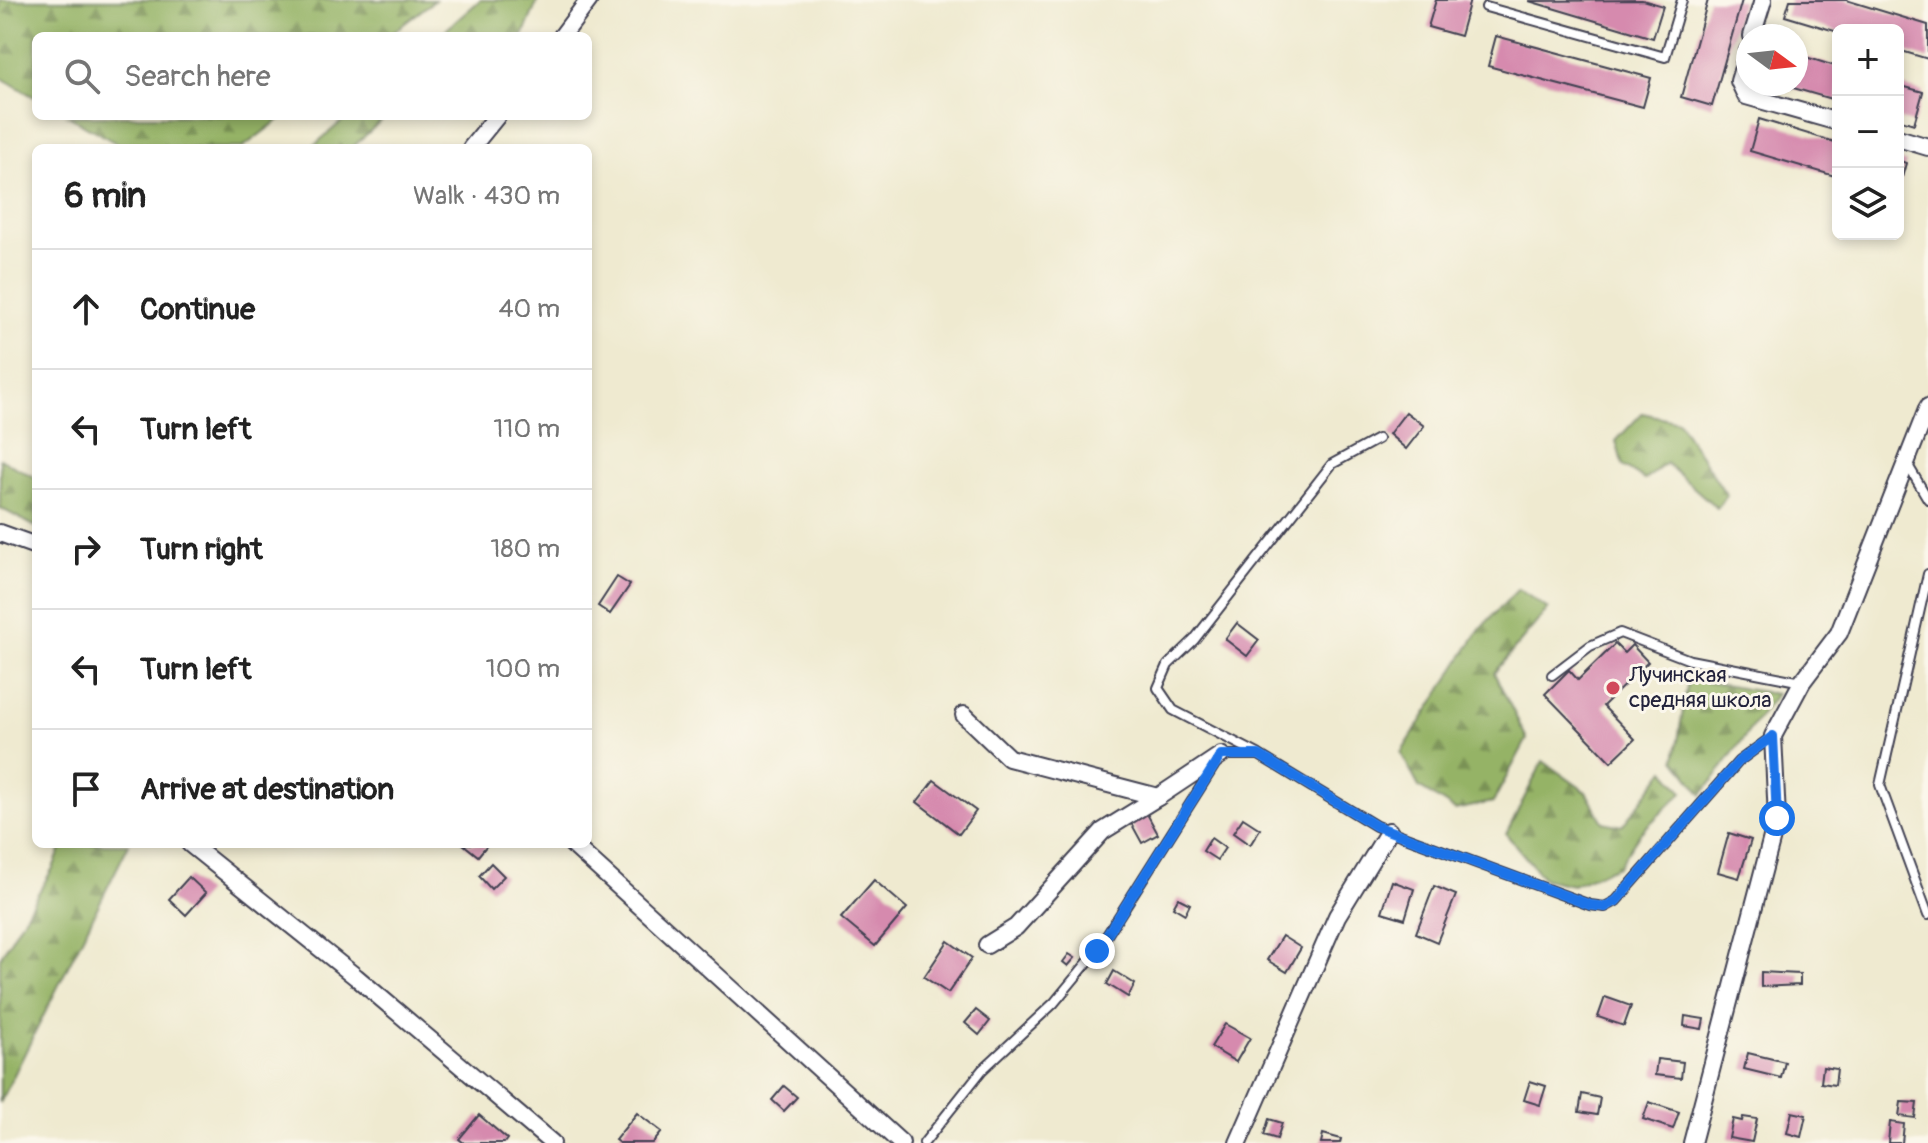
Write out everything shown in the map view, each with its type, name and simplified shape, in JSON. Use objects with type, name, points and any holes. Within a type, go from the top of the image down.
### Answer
[{"type":"street","points":[[565,32],[589,0]]},
{"type":"street","points":[[1756,24],[1763,0]]},
{"type":"street","points":[[1746,96],[1832,120]]},
{"type":"street","points":[[474,144],[494,120]]},
{"type":"street","points":[[1904,140],[1928,147]]},
{"type":"street","points":[[1692,1143],[1777,818],[1773,736],[1802,682],[1839,633],[1928,407]]},
{"type":"street","points":[[0,533],[32,545]]},
{"type":"street","points":[[964,715],[1009,758],[1158,797]]},
{"type":"street","points":[[987,945],[1016,927],[1103,831],[1221,755]]},
{"type":"street","points":[[1238,1143],[1337,916],[1389,831]]},
{"type":"street","points":[[195,848],[356,977],[552,1143]]},
{"type":"street","points":[[576,848],[901,1143]]},
{"type":"lane","points":[[1486,7],[1665,57],[1682,0]]},
{"type":"lane","points":[[1378,439],[1332,464],[1194,640],[1168,665],[1158,688],[1173,710],[1259,755],[1389,831],[1590,905],[1605,907],[1616,901],[1739,761],[1773,736]]},
{"type":"lane","points":[[1906,462],[1928,499]]},
{"type":"lane","points":[[1928,574],[1880,785],[1928,915]]},
{"type":"lane","points":[[1552,675],[1590,646],[1620,633],[1690,660],[1802,682]]},
{"type":"lane","points":[[924,1143],[982,1070],[1054,1003],[1097,951],[1221,755],[1259,755]]},
{"type":"green space","points":[[0,0],[435,0],[393,32],[32,32],[32,96],[0,77]]},
{"type":"green space","points":[[480,0],[538,0],[525,32],[444,32]]},
{"type":"green space","points":[[75,120],[279,120],[247,144],[118,144]]},
{"type":"green space","points":[[343,120],[382,120],[356,144],[316,144]]},
{"type":"green space","points":[[1642,413],[1678,421],[1727,496],[1717,508],[1666,463],[1645,480],[1623,466],[1616,441]]},
{"type":"green space","points":[[0,459],[32,476],[32,525],[0,508]]},
{"type":"green space","points":[[1518,589],[1548,609],[1494,673],[1527,739],[1493,802],[1455,810],[1419,787],[1401,753],[1480,629]]},
{"type":"green space","points":[[1688,679],[1776,694],[1702,795],[1675,759]]},
{"type":"green space","points":[[1543,761],[1586,792],[1603,822],[1622,826],[1665,770],[1683,792],[1640,833],[1618,866],[1572,885],[1544,879],[1506,834]]},
{"type":"green space","points":[[61,848],[127,848],[0,1103],[0,958],[53,868]]},
{"type":"building","points":[[1436,0],[1470,0],[1460,36],[1428,27]]},
{"type":"building","points":[[1642,0],[1663,6],[1653,38],[1529,1]]},
{"type":"building","points":[[1708,0],[1742,0],[1712,106],[1681,97]]},
{"type":"building","points":[[1790,0],[1846,0],[1928,25],[1928,59],[1904,52],[1904,24],[1832,24],[1832,30],[1785,16]]},
{"type":"building","points":[[1496,36],[1651,78],[1643,107],[1488,66]]},
{"type":"building","points":[[1808,58],[1832,65],[1832,99],[1808,92]]},
{"type":"building","points":[[1904,87],[1923,92],[1914,124],[1904,121]]},
{"type":"building","points":[[1759,119],[1832,141],[1832,175],[1750,151]]},
{"type":"building","points":[[1406,412],[1424,426],[1406,449],[1389,434]]},
{"type":"building","points":[[617,577],[630,585],[610,614],[598,606]]},
{"type":"building","points":[[1237,623],[1259,640],[1247,656],[1225,639]]},
{"type":"building","points":[[1615,644],[1624,653],[1632,645],[1648,662],[1603,706],[1635,739],[1611,762],[1545,694],[1569,670],[1578,680]]},
{"type":"building","points":[[934,780],[976,811],[959,834],[917,802]]},
{"type":"building","points":[[1146,812],[1158,834],[1142,843],[1130,821]]},
{"type":"building","points":[[1243,818],[1260,829],[1250,845],[1233,833]]},
{"type":"building","points":[[1729,833],[1751,840],[1739,878],[1718,872]]},
{"type":"building","points":[[1211,838],[1225,848],[1217,860],[1203,851]]},
{"type":"building","points":[[468,848],[485,848],[478,856]]},
{"type":"building","points":[[491,863],[504,876],[491,889],[479,876]]},
{"type":"building","points":[[189,877],[206,893],[186,915],[169,899]]},
{"type":"building","points":[[874,880],[907,908],[875,946],[841,918]]},
{"type":"building","points":[[1392,881],[1414,889],[1405,919],[1382,912]]},
{"type":"building","points":[[1434,886],[1456,895],[1437,942],[1416,933]]},
{"type":"building","points":[[1178,898],[1190,904],[1185,914],[1173,907]]},
{"type":"building","points":[[1282,936],[1301,948],[1287,972],[1267,960]]},
{"type":"building","points":[[948,941],[972,958],[948,993],[924,977]]},
{"type":"building","points":[[1069,954],[1075,958],[1068,966],[1063,962]]},
{"type":"building","points":[[1114,971],[1135,984],[1128,997],[1107,984]]},
{"type":"building","points":[[1761,972],[1800,974],[1800,985],[1761,987]]},
{"type":"building","points":[[1605,997],[1631,1006],[1624,1026],[1598,1017]]},
{"type":"building","points":[[976,1010],[990,1021],[979,1035],[965,1023]]},
{"type":"building","points":[[1685,1016],[1704,1019],[1702,1029],[1684,1026]]},
{"type":"building","points":[[1225,1024],[1250,1038],[1236,1062],[1211,1047]]},
{"type":"building","points":[[1748,1053],[1785,1062],[1781,1078],[1744,1069]]},
{"type":"building","points":[[1657,1059],[1683,1062],[1681,1078],[1655,1075]]},
{"type":"building","points":[[1823,1067],[1837,1069],[1835,1085],[1821,1083]]},
{"type":"building","points":[[1530,1081],[1546,1086],[1540,1105],[1524,1100]]},
{"type":"building","points":[[784,1086],[797,1097],[784,1111],[772,1100]]},
{"type":"building","points":[[1582,1094],[1600,1098],[1597,1115],[1579,1112]]},
{"type":"building","points":[[1649,1102],[1679,1112],[1673,1129],[1643,1119]]},
{"type":"building","points":[[1901,1102],[1917,1103],[1915,1118],[1899,1116]]},
{"type":"building","points":[[1792,1112],[1806,1115],[1801,1137],[1787,1133]]},
{"type":"building","points":[[637,1113],[662,1132],[653,1143],[619,1143],[615,1140]]},
{"type":"building","points":[[479,1115],[507,1139],[504,1143],[464,1143],[459,1139]]},
{"type":"building","points":[[1743,1117],[1757,1119],[1752,1142],[1729,1138],[1733,1119],[1742,1121]]},
{"type":"building","points":[[1269,1119],[1282,1123],[1277,1139],[1264,1135]]},
{"type":"building","points":[[1890,1122],[1904,1124],[1902,1143],[1888,1143]]},
{"type":"building","points":[[1323,1134],[1341,1139],[1340,1143],[1321,1143]]},
{"type":"place","name":"Лучинская средняя школа","points":[[1613,688]]},
{"type":"route","points":[[1097,951],[1221,755],[1259,755],[1376,826],[1590,905],[1605,907],[1616,901],[1739,761],[1773,736],[1777,818]]}]
